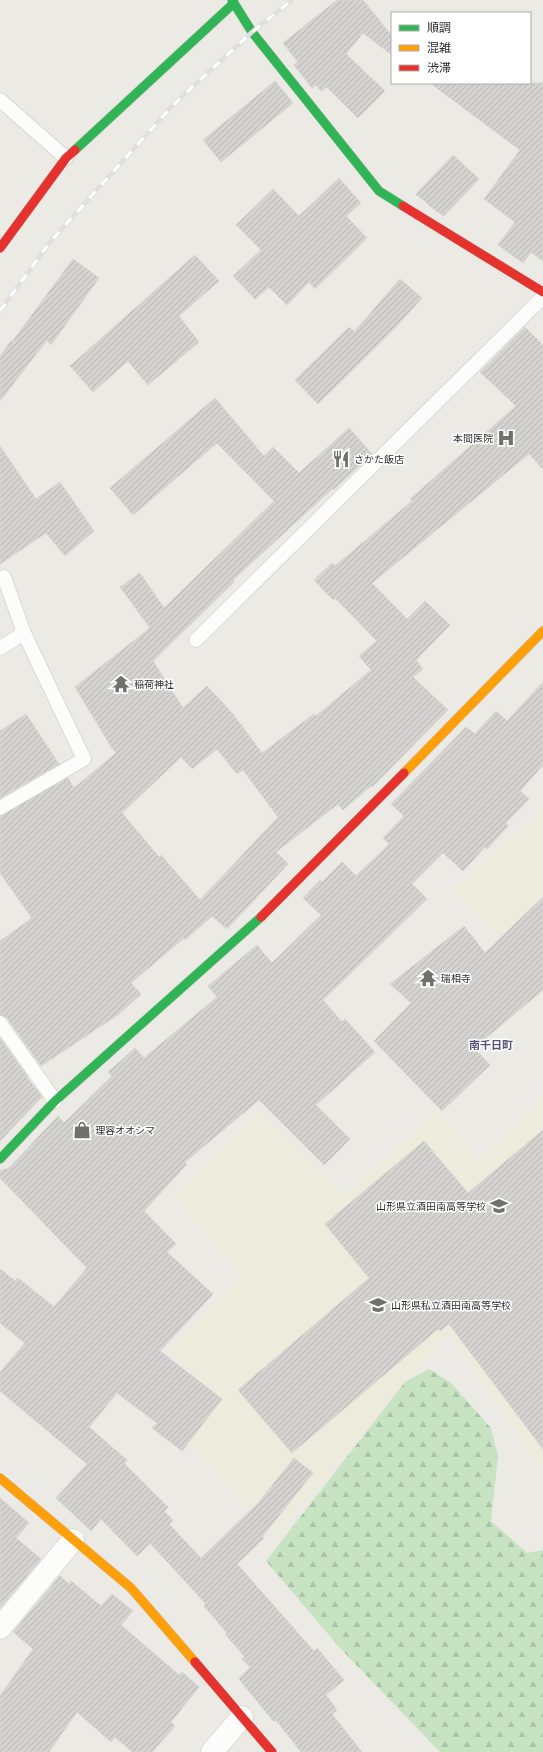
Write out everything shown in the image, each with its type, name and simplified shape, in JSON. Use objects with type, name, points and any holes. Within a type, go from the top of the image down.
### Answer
[{"type":"street","points":[[0,248],[66,158],[233,2],[252,32],[379,192],[543,292]]},
{"type":"street","points":[[0,1160],[55,1101],[272,907],[543,631]]},
{"type":"street","points":[[0,1478],[130,1588],[272,1752]]},
{"type":"street","points":[[0,1628],[74,1540]]},
{"type":"street","points":[[212,1752],[242,1717]]},
{"type":"lane","points":[[0,100],[66,158]]},
{"type":"lane","points":[[196,640],[543,297]]},
{"type":"lane","points":[[0,808],[84,759],[24,633],[4,578]]},
{"type":"lane","points":[[0,648],[24,633]]},
{"type":"lane","points":[[0,1023],[55,1101]]},
{"type":"shaded area","points":[[543,809],[543,976],[453,890]]},
{"type":"shaded area","name":"山形県私立酒田南高等学校","points":[[543,1099],[543,1470],[448,1333],[276,1535],[163,1421],[198,1378],[169,1350],[241,1277],[175,1196],[259,1112],[344,1195],[438,1111],[479,1158]]},
{"type":"green space","points":[[429,1369],[451,1383],[491,1428],[498,1456],[491,1521],[527,1553],[543,1550],[543,1752],[440,1752],[339,1647],[266,1561],[405,1382]]},
{"type":"building","points":[[337,0],[363,0],[391,35],[391,54],[363,33],[346,54],[385,91],[358,118],[327,87],[321,91],[316,85],[312,88],[294,65],[298,62],[283,43]]},
{"type":"building","points":[[275,81],[293,103],[221,162],[203,140]]},
{"type":"building","points":[[543,83],[543,261],[531,252],[523,263],[498,245],[515,222],[484,199],[520,150],[431,84]]},
{"type":"building","points":[[453,155],[479,179],[444,216],[416,194]]},
{"type":"building","points":[[339,178],[361,203],[346,216],[367,238],[315,289],[309,282],[287,305],[269,287],[255,299],[233,276],[261,250],[236,225],[273,189],[299,216]]},
{"type":"building","points":[[195,255],[219,281],[179,316],[199,342],[148,385],[128,361],[93,392],[70,366]]},
{"type":"building","points":[[73,259],[99,278],[51,345],[47,340],[0,401],[0,356]]},
{"type":"building","points":[[400,279],[422,298],[395,328],[318,404],[295,380],[349,327],[354,332]]},
{"type":"building","points":[[525,327],[543,345],[543,469],[529,454],[372,583],[407,619],[425,601],[450,625],[416,660],[423,669],[413,677],[448,710],[372,787],[371,786],[343,810],[338,804],[276,852],[288,864],[227,929],[212,916],[185,940],[184,938],[131,983],[141,994],[119,1014],[41,1066],[7,1018],[0,1015],[0,941],[32,918],[0,873],[0,816],[68,778],[74,788],[116,753],[75,687],[150,628],[120,587],[140,573],[164,608],[274,501],[217,443],[133,515],[110,488],[215,398],[264,456],[273,447],[299,473],[349,428],[372,454],[233,580],[234,582],[153,661],[183,708],[207,686],[233,714],[262,753],[314,714],[316,716],[371,670],[359,656],[377,641],[335,598],[333,600],[314,580],[332,563],[335,566],[412,501],[410,499],[516,406],[480,372]],"holes":[[[217,749],[237,774],[243,770],[278,817],[200,900],[161,855],[159,857],[122,813],[181,757],[192,769]]]},
{"type":"building","points":[[0,446],[36,499],[60,482],[94,531],[65,556],[46,533],[0,564]]},
{"type":"building","points":[[543,682],[543,765],[520,791],[529,799],[506,823],[508,826],[487,849],[485,847],[463,871],[443,853],[412,884],[427,899],[323,1000],[342,1022],[345,1019],[375,1052],[316,1105],[350,1139],[324,1165],[259,1100],[185,1162],[187,1164],[144,1211],[176,1244],[167,1252],[213,1294],[160,1351],[222,1399],[182,1451],[152,1428],[157,1423],[117,1393],[89,1427],[127,1460],[124,1463],[168,1507],[164,1511],[173,1520],[169,1524],[201,1558],[259,1502],[294,1458],[313,1473],[262,1537],[264,1538],[237,1564],[314,1651],[317,1648],[344,1680],[326,1695],[337,1710],[332,1714],[362,1752],[301,1752],[276,1720],[274,1722],[239,1679],[250,1667],[242,1659],[245,1657],[204,1606],[206,1604],[150,1543],[137,1556],[101,1519],[91,1531],[56,1498],[87,1464],[0,1391],[0,1372],[25,1343],[0,1323],[0,1269],[15,1281],[18,1278],[54,1307],[87,1268],[0,1178],[0,1171],[9,1168],[58,1116],[64,1123],[112,1076],[108,1072],[135,1048],[144,1058],[217,997],[208,986],[257,945],[272,963],[321,915],[303,898],[320,880],[322,882],[342,862],[356,876],[389,844],[383,838],[404,816],[391,804],[466,727],[475,734],[496,711],[507,721]]},
{"type":"building","points":[[26,714],[59,764],[0,798],[0,731]]},
{"type":"building","points":[[543,897],[543,990],[474,1048],[490,1065],[442,1111],[374,1041],[411,1003],[390,984],[464,926],[485,953]]},
{"type":"building","points":[[0,1038],[42,1097],[0,1141]]},
{"type":"building","points":[[543,1130],[543,1449],[449,1324],[440,1331],[438,1329],[292,1453],[238,1390],[369,1278],[325,1224],[424,1141],[468,1193]]},
{"type":"building","points":[[0,1498],[29,1523],[16,1538],[41,1559],[0,1608]]},
{"type":"building","points":[[60,1576],[69,1584],[71,1581],[101,1606],[112,1594],[133,1611],[121,1625],[179,1675],[182,1672],[199,1687],[171,1722],[175,1726],[152,1752],[132,1752],[115,1737],[111,1742],[77,1712],[49,1752],[0,1752],[0,1696],[33,1649],[13,1632]]},
{"type":"railway","points":[[0,311],[50,242],[173,105],[252,32],[292,0]]},
{"type":"traffic: fast","points":[[232,0],[252,32],[379,191],[403,206]]},
{"type":"traffic: fast","points":[[75,150],[234,3]]},
{"type":"traffic: fast","points":[[0,1159],[55,1101],[261,917]]},
{"type":"traffic: slow","points":[[404,773],[543,631]]},
{"type":"traffic: slow","points":[[0,1478],[131,1588],[195,1662]]},
{"type":"traffic: jam","points":[[0,248],[66,158],[75,150]]},
{"type":"traffic: jam","points":[[403,206],[543,292]]},
{"type":"traffic: jam","points":[[261,917],[404,773]]},
{"type":"traffic: jam","points":[[195,1662],[272,1752]]},
{"type":"place","name":"本間医院","points":[[506,438]]},
{"type":"place","name":"さかた飯店","points":[[341,459]]},
{"type":"place","name":"稲荷神社","points":[[121,684]]},
{"type":"place","name":"瑞相寺","points":[[428,978]]},
{"type":"place","name":"理容オオシマ","points":[[82,1130]]},
{"type":"place","name":"山形県立酒田南高等学校","points":[[499,1206]]},
{"type":"place","name":"山形県私立酒田南高等学校","points":[[378,1305]]},
{"type":"district","name":"南千日町","points":[[491,1045]]}]
